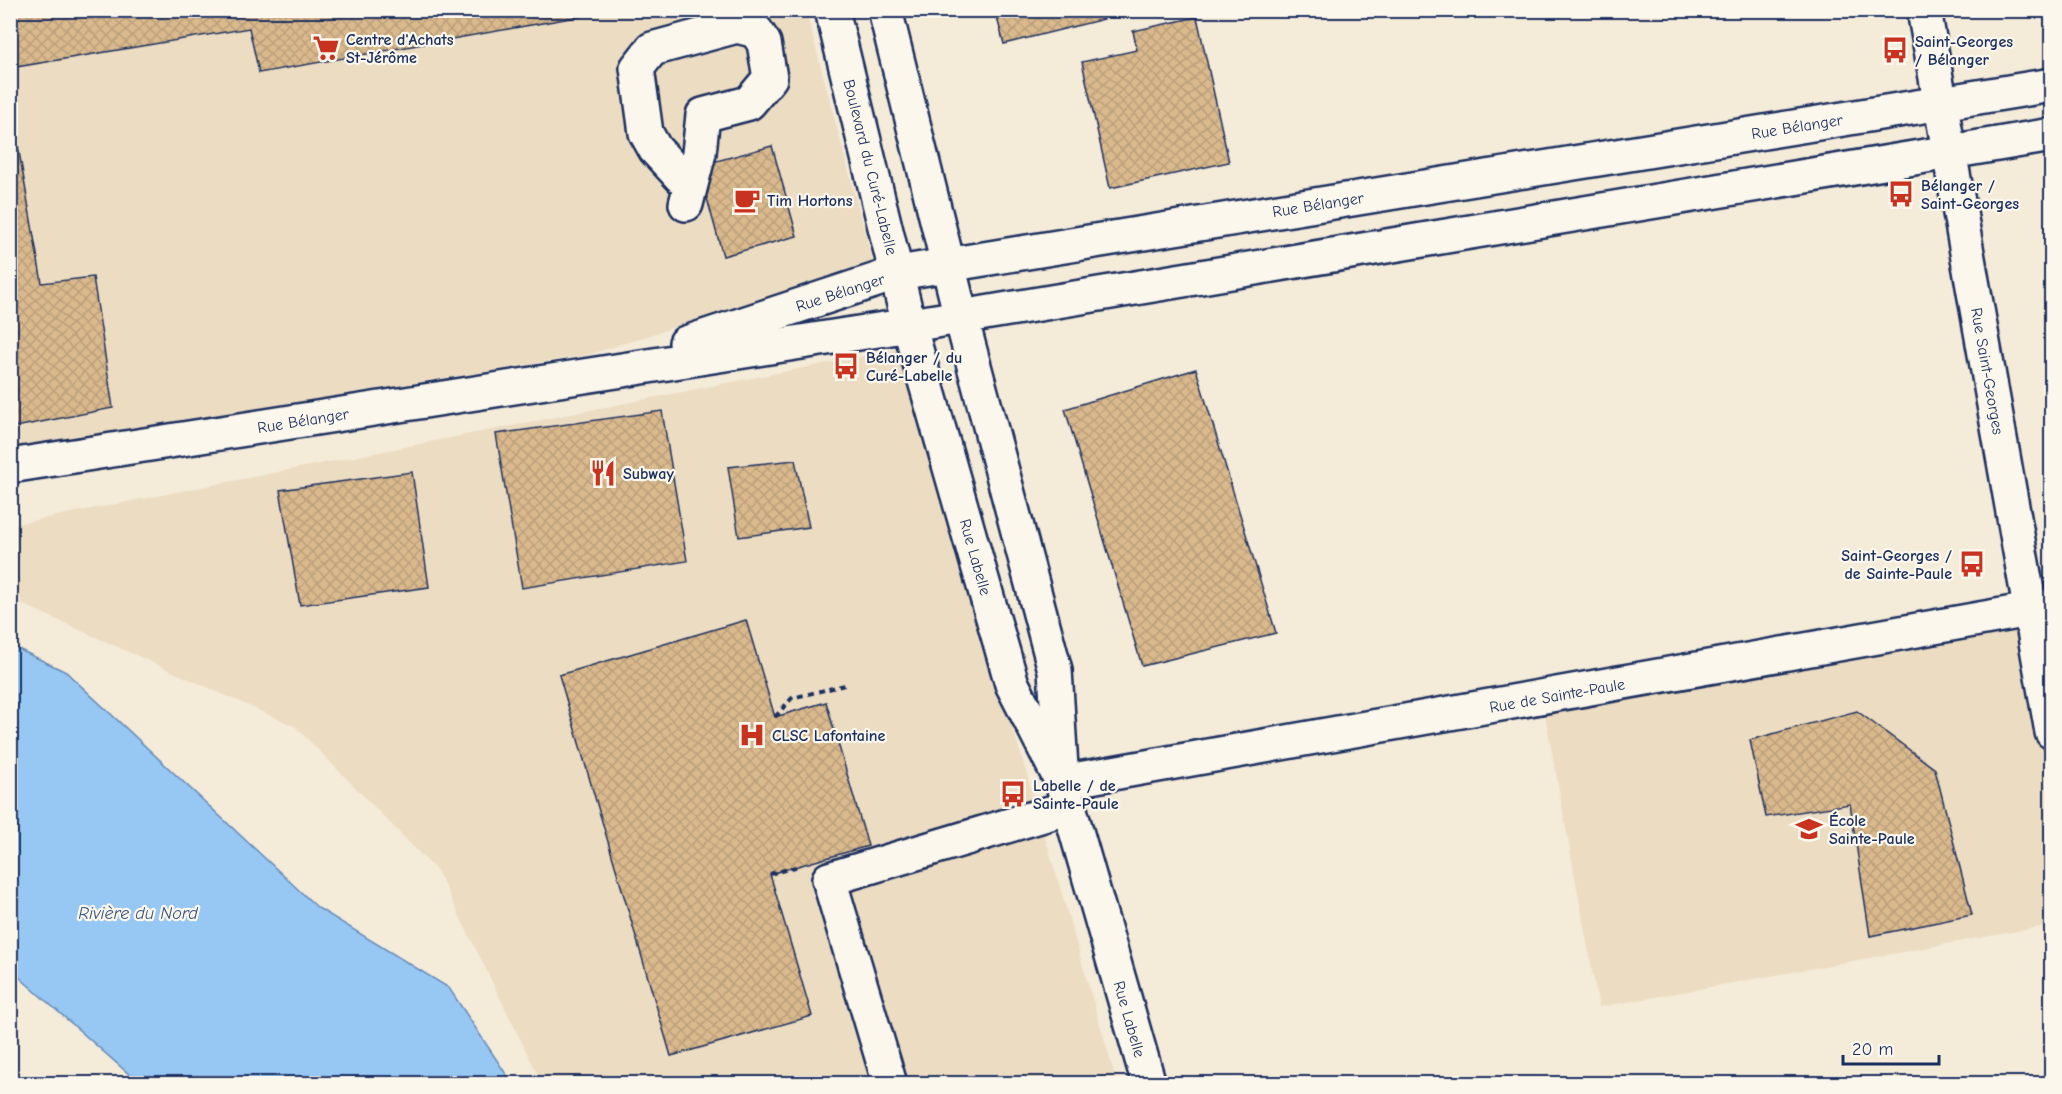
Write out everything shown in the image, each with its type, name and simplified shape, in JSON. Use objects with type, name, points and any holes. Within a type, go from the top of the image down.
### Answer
[{"type":"street","name":"Boulevard du Curé-Labelle","points":[[832,10],[909,325]]},
{"type":"street","points":[[885,10],[961,317]]},
{"type":"street","name":"Rue Saint-Georges","points":[[1924,10],[1949,153],[2041,608],[2052,732]]},
{"type":"street","points":[[737,27],[756,31],[764,43],[771,78],[749,103],[703,116],[699,153],[684,191],[646,134],[637,68],[652,49],[737,27]]},
{"type":"street","name":"Rue Bélanger","points":[[596,373],[898,273],[2052,85]]},
{"type":"street","name":"Rue Bélanger","points":[[10,466],[961,317],[2052,135]]},
{"type":"street","name":"Rue Labelle","points":[[961,317],[1055,670],[1066,795]]},
{"type":"street","name":"Rue Labelle","points":[[909,325],[1012,684],[1066,795],[1149,1083]]},
{"type":"street","name":"Rue de Sainte-Paule","points":[[890,1083],[829,879],[1066,795],[2041,608]]},
{"type":"path","points":[[775,717],[792,698],[845,685]]},
{"type":"shaded area","points":[[11,11],[806,11],[873,263],[588,355],[11,448]]},
{"type":"shaded area","points":[[899,349],[1117,1083],[542,1083],[438,872],[296,727],[22,604],[11,565],[11,525]]},
{"type":"shaded area","name":"École Sainte-Paule","points":[[2030,610],[2051,732],[2051,925],[1599,1007],[1542,698]]},
{"type":"water","name":"Rivière du Nord","points":[[10,645],[66,672],[318,908],[449,988],[512,1083],[139,1083],[11,970]]},
{"type":"building","name":"Centre d'Achats St-Jérôme","points":[[10,10],[605,10],[605,12],[259,73],[249,28],[10,68]]},
{"type":"building","points":[[995,10],[1102,10],[1104,19],[1004,44]]},
{"type":"building","points":[[1197,17],[1229,162],[1110,188],[1082,62],[1137,50],[1133,31]]},
{"type":"building","points":[[10,100],[42,283],[93,277],[113,408],[10,428]]},
{"type":"building","points":[[772,146],[797,236],[723,256],[698,166]]},
{"type":"building","points":[[1196,369],[1276,633],[1142,666],[1065,409]]},
{"type":"building","points":[[662,411],[687,561],[522,588],[496,434]]},
{"type":"building","points":[[795,460],[809,527],[739,537],[728,467]]},
{"type":"building","points":[[412,472],[429,587],[300,605],[280,490]]},
{"type":"building","points":[[746,620],[775,717],[826,702],[868,846],[770,874],[812,1016],[671,1056],[559,675]]},
{"type":"building","points":[[1857,711],[1935,769],[1972,915],[1870,936],[1850,804],[1766,817],[1750,740]]},
{"type":"place","name":"Centre d'Achats St-Jérôme","points":[[326,48]]},
{"type":"place","name":"Saint-Georges / Bélanger","points":[[1895,50]]},
{"type":"place","name":"Bélanger / Saint-Georges","points":[[1901,194]]},
{"type":"place","name":"Tim Hortons","points":[[747,200]]},
{"type":"place","name":"Bélanger / du Curé-Labelle","points":[[846,366]]},
{"type":"place","name":"Subway","points":[[603,473]]},
{"type":"place","name":"Saint-Georges / de Sainte-Paule","points":[[1972,564]]},
{"type":"place","name":"CLSC Lafontaine","points":[[752,735]]},
{"type":"place","name":"Labelle / de Sainte-Paule","points":[[1013,794]]},
{"type":"place","name":"École Sainte-Paule","points":[[1809,829]]}]
